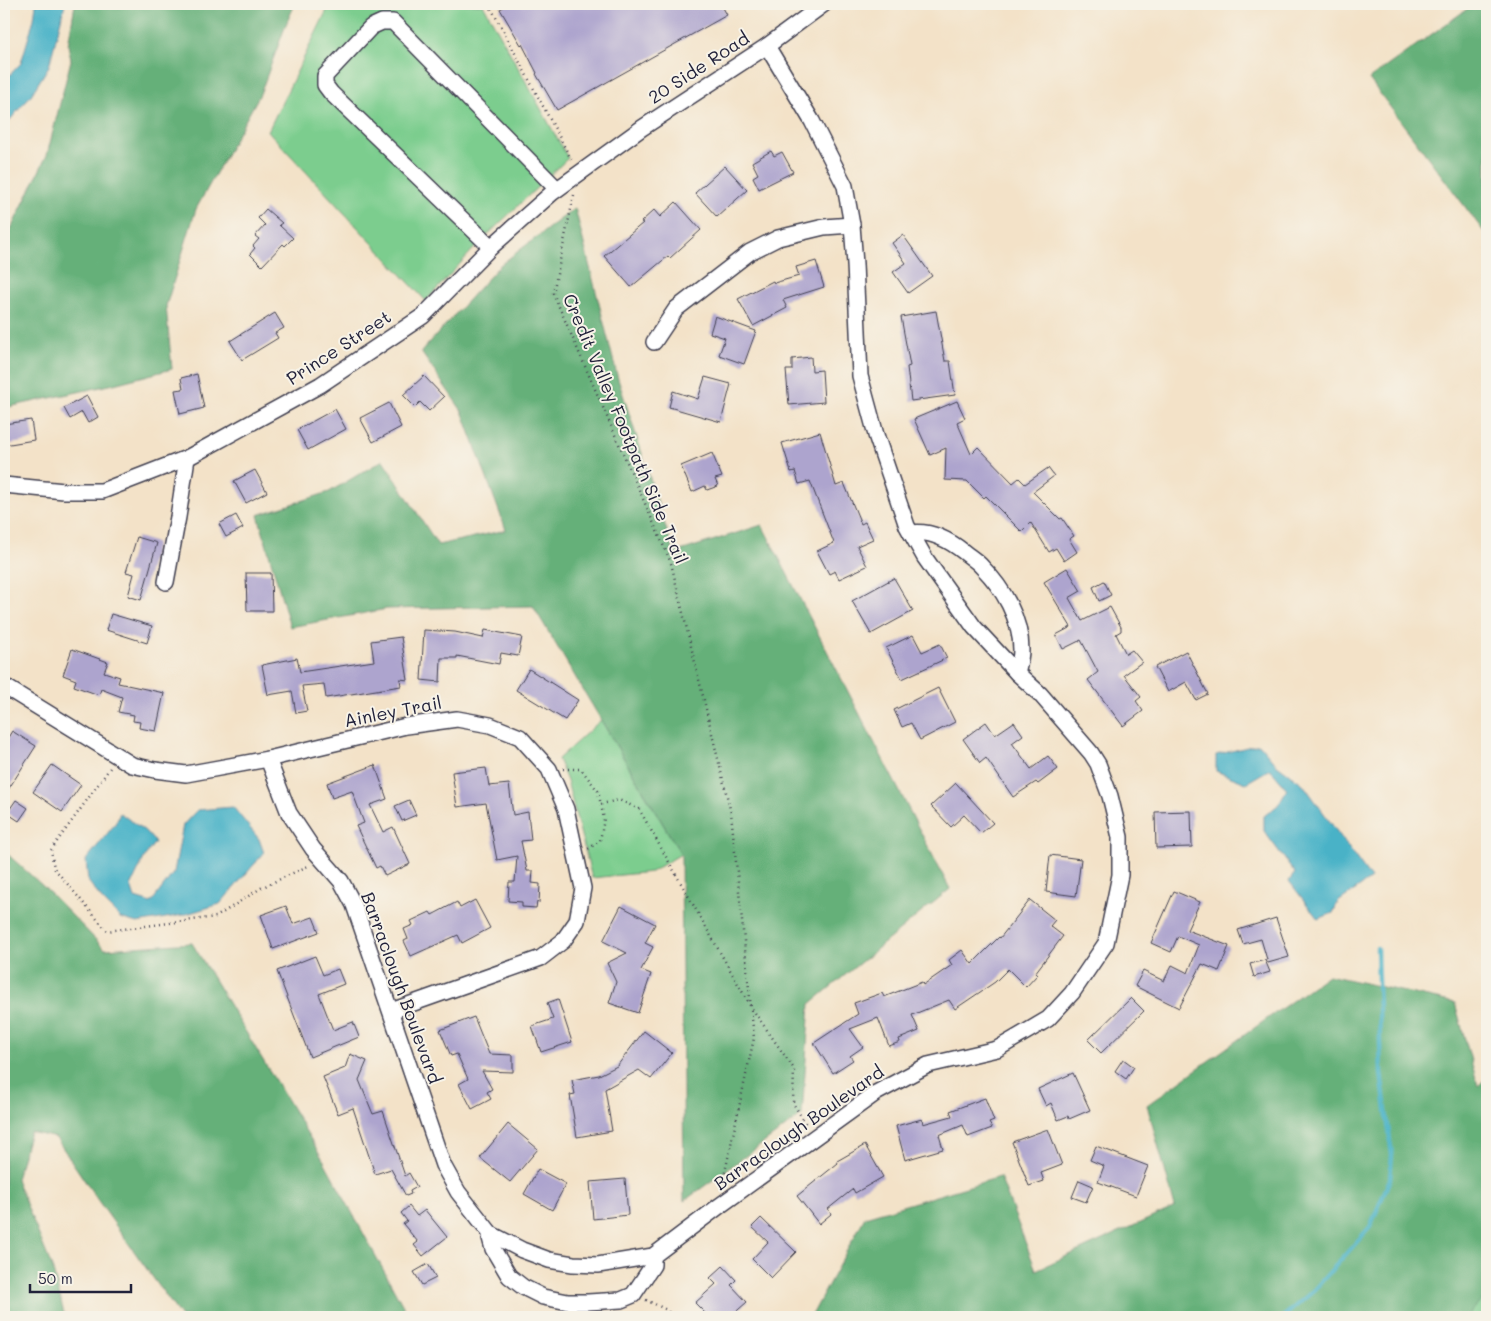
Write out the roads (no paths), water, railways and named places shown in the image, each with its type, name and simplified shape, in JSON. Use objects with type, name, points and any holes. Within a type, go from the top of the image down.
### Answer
[{"type":"street","name":"20 Side Road","points":[[642,128],[767,46],[824,4]]},
{"type":"street","points":[[491,246],[331,93],[325,85],[325,76],[371,27],[382,22],[393,22],[557,189]]},
{"type":"street","name":"Barraclough Boulevard","points":[[268,759],[289,813],[313,849],[341,881],[354,905],[443,1164],[458,1192],[491,1234],[522,1250],[549,1260],[573,1264],[598,1265],[653,1256],[876,1093],[928,1065],[997,1049],[1048,1019],[1072,993],[1106,943],[1120,875],[1120,837],[1110,796],[1098,764],[1091,753],[1040,694],[1017,673],[974,627],[925,558],[911,533],[876,435],[860,376],[852,225],[845,186],[812,121],[767,46]]},
{"type":"street","name":"Prince Street","points":[[4,485],[64,491],[102,490],[187,458],[320,385],[423,316],[491,246],[557,189],[642,128]]},
{"type":"street","points":[[654,342],[676,309],[750,252],[778,238],[824,227],[852,225]]},
{"type":"street","points":[[166,582],[187,458]]},
{"type":"street","points":[[911,533],[921,532],[934,535],[955,544],[982,566],[999,588],[1009,604],[1017,629],[1021,648],[1017,673]]},
{"type":"street","name":"Ainley Trail","points":[[4,686],[132,765],[186,774],[268,759],[406,726],[457,719],[490,725],[520,737],[550,771],[566,809],[583,888],[577,921],[563,941],[541,958],[391,1011]]},
{"type":"street","name":"Barraclough Boulevard","points":[[491,1234],[490,1238],[493,1249],[508,1276],[523,1287],[543,1297],[568,1302],[621,1300],[633,1295],[653,1265],[653,1256]]},
{"type":"water","points":[[36,4],[65,4],[49,66],[31,95],[4,127],[4,81],[21,63],[34,19]]},
{"type":"water","points":[[1259,744],[1276,764],[1303,784],[1371,879],[1338,902],[1333,913],[1318,919],[1289,881],[1295,873],[1264,831],[1264,816],[1278,805],[1287,789],[1270,769],[1246,783],[1216,771],[1216,755]]},
{"type":"water","points":[[233,807],[259,839],[264,853],[220,904],[183,915],[137,923],[120,918],[103,901],[88,881],[86,860],[115,824],[120,813],[145,831],[155,842],[145,856],[131,886],[135,898],[151,903],[174,872],[183,825],[197,810]]},
{"type":"waterway","points":[[1283,1317],[1312,1292],[1370,1227],[1390,1179],[1392,1155],[1381,1073],[1377,948]]}]
